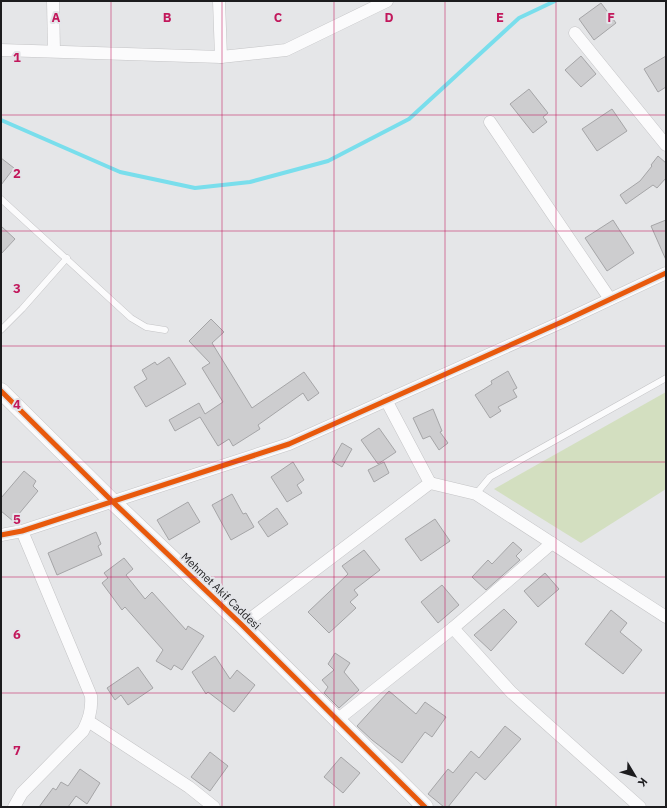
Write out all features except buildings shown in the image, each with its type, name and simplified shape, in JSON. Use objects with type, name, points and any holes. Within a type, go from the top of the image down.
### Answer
[{"type":"street","points":[[53,1],[54,51]]},
{"type":"street","points":[[219,1],[222,57]]},
{"type":"street","points":[[1,50],[222,57],[286,50],[386,1]]},
{"type":"street","points":[[575,33],[666,145]]},
{"type":"street","points":[[490,122],[610,299]]},
{"type":"street","points":[[1,535],[22,531],[289,444],[666,273]]},
{"type":"street","name":"Mehmet Akif Caddesi","points":[[1,391],[112,501],[242,625],[425,807]]},
{"type":"street","points":[[386,400],[430,482],[476,494],[666,617]]},
{"type":"street","points":[[242,625],[430,482]]},
{"type":"street","points":[[14,807],[22,793],[83,731],[91,713],[91,696],[22,531]]},
{"type":"street","points":[[337,720],[453,628],[552,543]]},
{"type":"street","points":[[453,628],[511,692],[640,807]]},
{"type":"street","points":[[88,721],[189,787],[214,807]]},
{"type":"lane","points":[[1,199],[138,324],[155,330],[164,330]]},
{"type":"lane","points":[[1,330],[22,309],[67,258]]},
{"type":"lane","points":[[476,494],[490,477],[666,378]]},
{"type":"green space","points":[[666,392],[666,489],[581,543],[494,489]]},
{"type":"waterway","points":[[1,120],[120,172],[195,188],[250,182],[328,161],[409,119],[519,18],[555,1]]},
{"type":"cycle path","points":[[1,535],[22,531],[289,444],[564,321],[666,273]]},
{"type":"cycle path","points":[[1,391],[112,501],[242,625],[425,807]]}]
